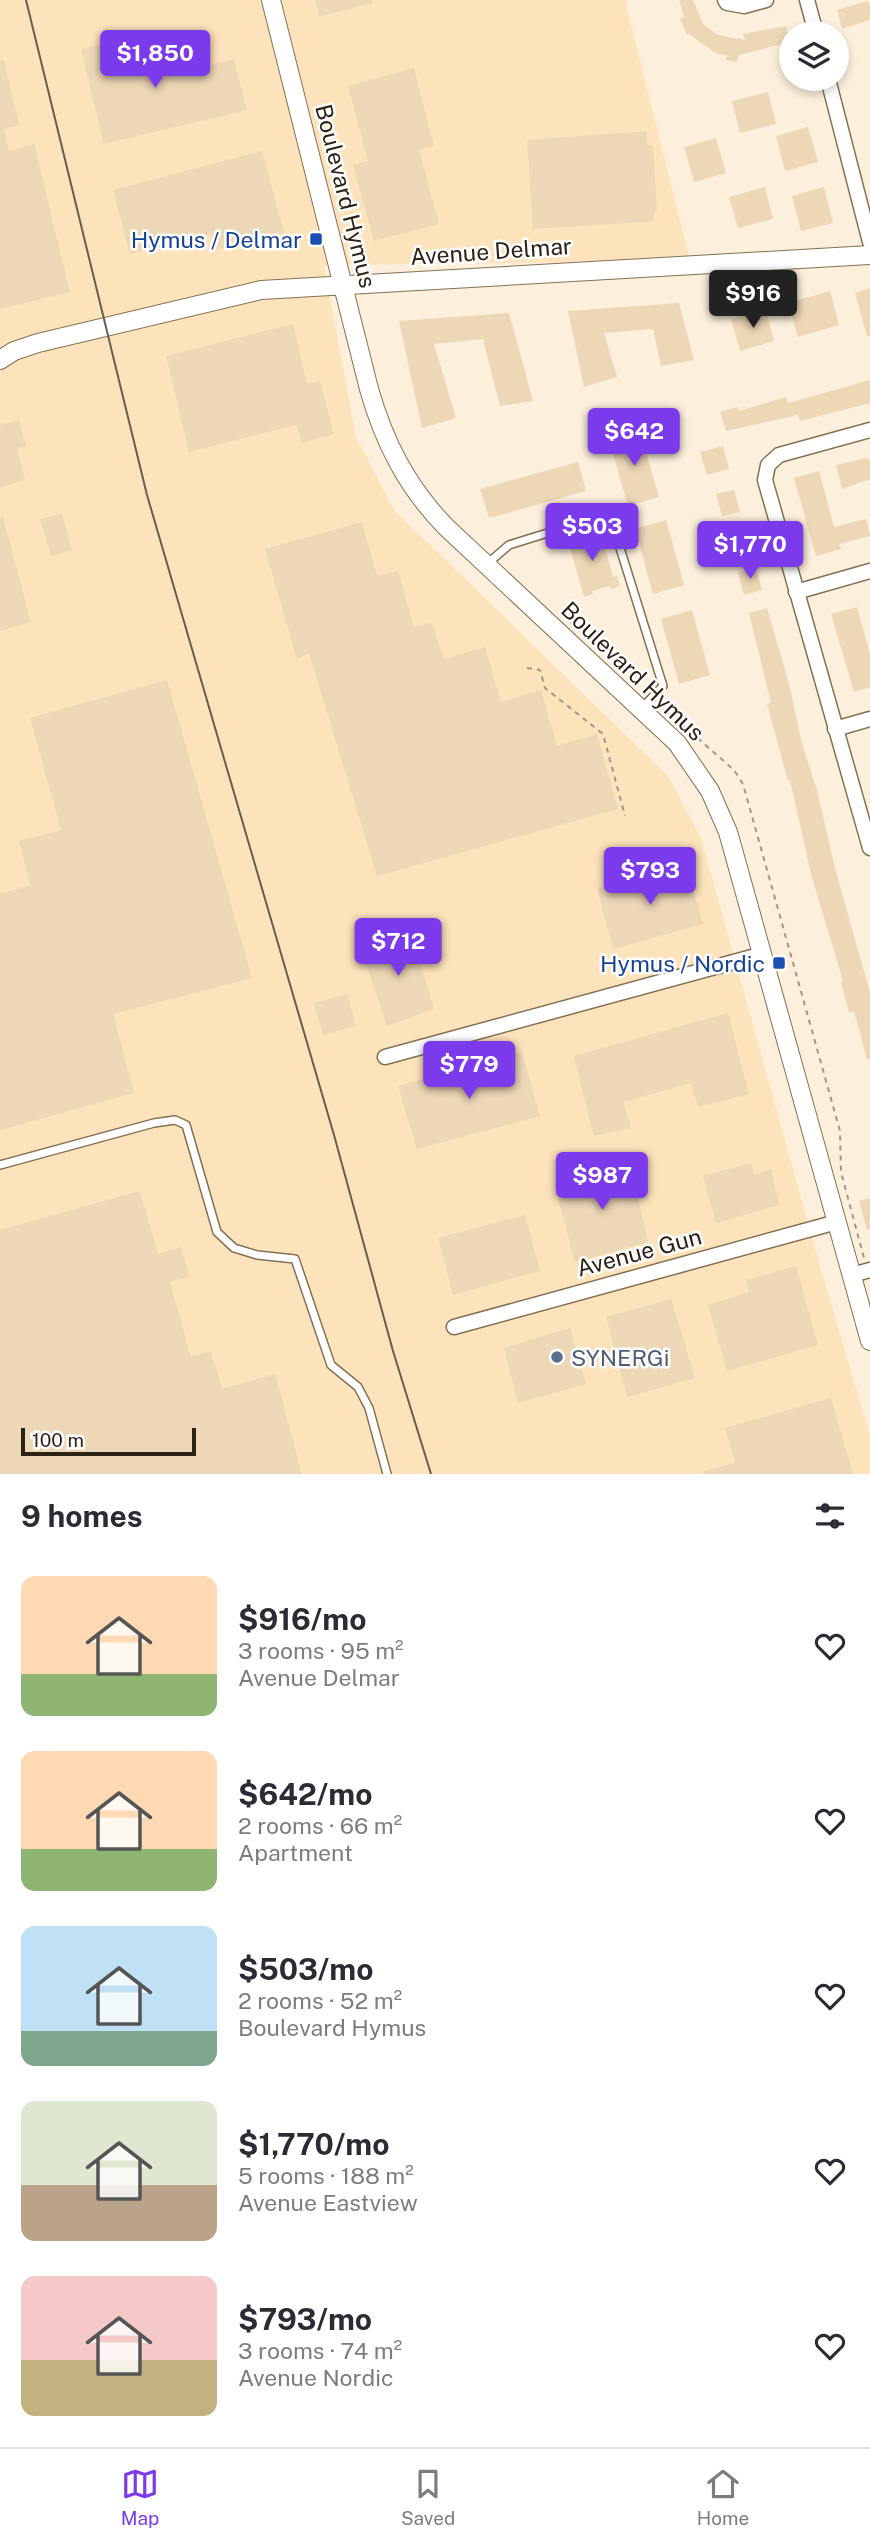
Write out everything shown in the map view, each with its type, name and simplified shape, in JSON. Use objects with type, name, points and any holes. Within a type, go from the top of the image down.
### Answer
[{"type":"street","name":"Boulevard Hymus","points":[[271,0],[374,407],[391,452],[430,510],[486,565],[649,705],[715,800],[728,832],[763,954],[870,1341]]},
{"type":"street","points":[[725,0],[727,3],[744,6],[766,0]]},
{"type":"street","points":[[807,0],[813,21]]},
{"type":"street","points":[[831,91],[870,242]]},
{"type":"street","name":"Avenue Delmar","points":[[0,360],[14,351],[38,343],[251,291],[870,255]]},
{"type":"street","points":[[870,430],[779,455],[768,465],[765,480],[870,848]]},
{"type":"street","points":[[796,592],[870,571]]},
{"type":"street","points":[[835,729],[870,719]]},
{"type":"street","points":[[385,1057],[763,954]]},
{"type":"street","name":"Avenue Gun","points":[[454,1327],[837,1222]]},
{"type":"street","points":[[852,1275],[867,1263]]},
{"type":"lane","points":[[486,565],[509,545],[599,517],[611,519],[663,686],[649,705]]},
{"type":"lane","points":[[0,1165],[154,1123],[175,1120],[186,1125],[218,1232],[234,1248],[257,1255],[295,1259],[331,1365],[358,1387],[369,1408],[387,1474]]},
{"type":"path","points":[[527,668],[540,670],[545,688],[603,734],[625,816]]},
{"type":"path","name":"Boulevard Hymus","points":[[649,705],[734,770],[743,784],[840,1131],[841,1172],[867,1263]]},
{"type":"shaded area","points":[[0,0],[625,0],[690,261],[324,265],[356,437],[394,510],[668,776],[701,838],[821,1270],[870,1435],[870,1474],[0,1474]]},
{"type":"building","points":[[315,0],[372,0],[372,3],[319,17]]},
{"type":"building","points":[[679,0],[693,0],[703,24],[718,35],[745,40],[743,34],[779,27],[779,45],[739,55],[737,62],[726,60],[727,55],[717,54],[687,35],[680,19],[684,17]]},
{"type":"building","points":[[867,1],[870,3],[870,20],[849,27],[849,21],[840,21],[837,10]]},
{"type":"building","points":[[148,33],[159,78],[234,59],[247,110],[104,144],[81,49]]},
{"type":"building","points":[[4,60],[19,125],[4,129],[9,151],[34,144],[70,292],[0,309],[0,61]]},
{"type":"building","points":[[414,68],[434,146],[419,150],[439,224],[374,241],[353,165],[368,161],[348,86]]},
{"type":"building","points":[[768,92],[776,124],[740,133],[732,101]]},
{"type":"building","points":[[808,127],[818,162],[785,171],[776,136]]},
{"type":"building","points":[[647,131],[647,145],[653,145],[657,212],[654,213],[654,221],[533,229],[527,140]]},
{"type":"building","points":[[716,138],[726,173],[694,182],[684,147]]},
{"type":"building","points":[[262,151],[284,233],[215,250],[211,234],[130,254],[113,190]]},
{"type":"building","points":[[765,187],[773,219],[738,228],[729,197]]},
{"type":"building","points":[[824,187],[833,223],[801,231],[792,196]]},
{"type":"building","points":[[870,288],[870,336],[867,336],[855,293]]},
{"type":"building","points":[[830,291],[839,325],[798,337],[788,303]]},
{"type":"building","points":[[679,303],[694,360],[661,366],[653,329],[604,333],[617,377],[584,387],[568,311]]},
{"type":"building","points":[[766,310],[774,341],[740,351],[731,319]]},
{"type":"building","points":[[509,313],[533,401],[500,406],[483,339],[434,344],[456,418],[422,428],[399,321]]},
{"type":"building","points":[[293,324],[307,384],[320,381],[334,434],[302,443],[296,425],[189,452],[166,356]]},
{"type":"building","points":[[870,380],[870,403],[800,421],[798,415],[726,431],[720,412],[737,407],[739,411],[786,397],[788,403]]},
{"type":"building","points":[[19,420],[26,446],[17,449],[25,479],[0,488],[0,425]]},
{"type":"building","points":[[640,431],[659,497],[628,506],[609,440]]},
{"type":"building","points":[[723,446],[729,469],[707,475],[700,452]]},
{"type":"building","points":[[867,458],[870,460],[870,479],[842,489],[836,465]]},
{"type":"building","points":[[578,462],[586,491],[489,518],[480,489]]},
{"type":"building","points":[[819,471],[834,527],[866,519],[870,536],[839,544],[841,549],[816,556],[794,478]]},
{"type":"building","points":[[734,490],[740,512],[722,516],[716,494]]},
{"type":"building","points":[[62,514],[72,550],[51,556],[40,519]]},
{"type":"building","points":[[3,517],[31,622],[0,631],[0,518]]},
{"type":"building","points":[[666,520],[684,585],[653,594],[635,529]]},
{"type":"building","points":[[362,522],[377,576],[398,571],[414,627],[432,623],[444,659],[485,647],[501,702],[541,690],[557,746],[597,734],[618,809],[377,876],[309,653],[297,659],[265,549]]},
{"type":"building","points":[[746,529],[751,551],[733,556],[727,534]]},
{"type":"building","points":[[603,530],[613,577],[617,576],[620,586],[592,591],[593,594],[584,597],[568,540]]},
{"type":"building","points":[[756,568],[762,590],[744,595],[738,573]]},
{"type":"building","points":[[857,607],[870,654],[870,687],[854,692],[831,614]]},
{"type":"building","points":[[767,608],[870,993],[870,1059],[867,1059],[854,1011],[849,1013],[841,982],[843,981],[811,874],[790,780],[788,781],[767,704],[771,703],[749,613]]},
{"type":"building","points":[[692,610],[710,675],[679,684],[661,619]]},
{"type":"building","points":[[167,680],[252,978],[113,1014],[134,1093],[0,1130],[0,894],[30,885],[19,841],[61,830],[30,718]]},
{"type":"building","points":[[686,865],[703,924],[613,949],[597,889]]},
{"type":"building","points":[[410,932],[434,1009],[387,1026],[360,947]]},
{"type":"building","points":[[347,994],[356,1026],[323,1035],[314,1003]]},
{"type":"building","points":[[728,1013],[749,1094],[698,1107],[691,1083],[623,1102],[631,1128],[594,1136],[574,1056]]},
{"type":"building","points":[[522,1052],[540,1116],[417,1149],[398,1086]]},
{"type":"building","points":[[630,1163],[648,1242],[575,1262],[554,1184]]},
{"type":"building","points":[[751,1163],[754,1175],[771,1169],[779,1205],[716,1223],[703,1176]]},
{"type":"building","points":[[140,1191],[158,1254],[181,1247],[189,1277],[170,1282],[191,1357],[211,1351],[222,1389],[275,1374],[302,1474],[0,1474],[0,1230]]},
{"type":"building","points":[[870,1198],[870,1229],[867,1230],[859,1201]]},
{"type":"building","points":[[525,1215],[540,1271],[453,1295],[438,1238]]},
{"type":"building","points":[[796,1266],[818,1345],[727,1371],[708,1305],[749,1292],[746,1280]]},
{"type":"building","points":[[671,1299],[695,1378],[627,1397],[606,1317]]},
{"type":"building","points":[[570,1328],[586,1384],[518,1403],[504,1348]]},
{"type":"building","points":[[831,1398],[853,1474],[704,1474],[704,1471],[735,1463],[725,1428]]},
{"type":"tram line","points":[[26,0],[147,495],[334,1135],[393,1351],[431,1474]]},
{"type":"place","name":"Hymus / Delmar","points":[[316,239]]},
{"type":"place","name":"Hymus / Nordic","points":[[779,963]]},
{"type":"place","name":"SYNERGi","points":[[557,1357]]}]
